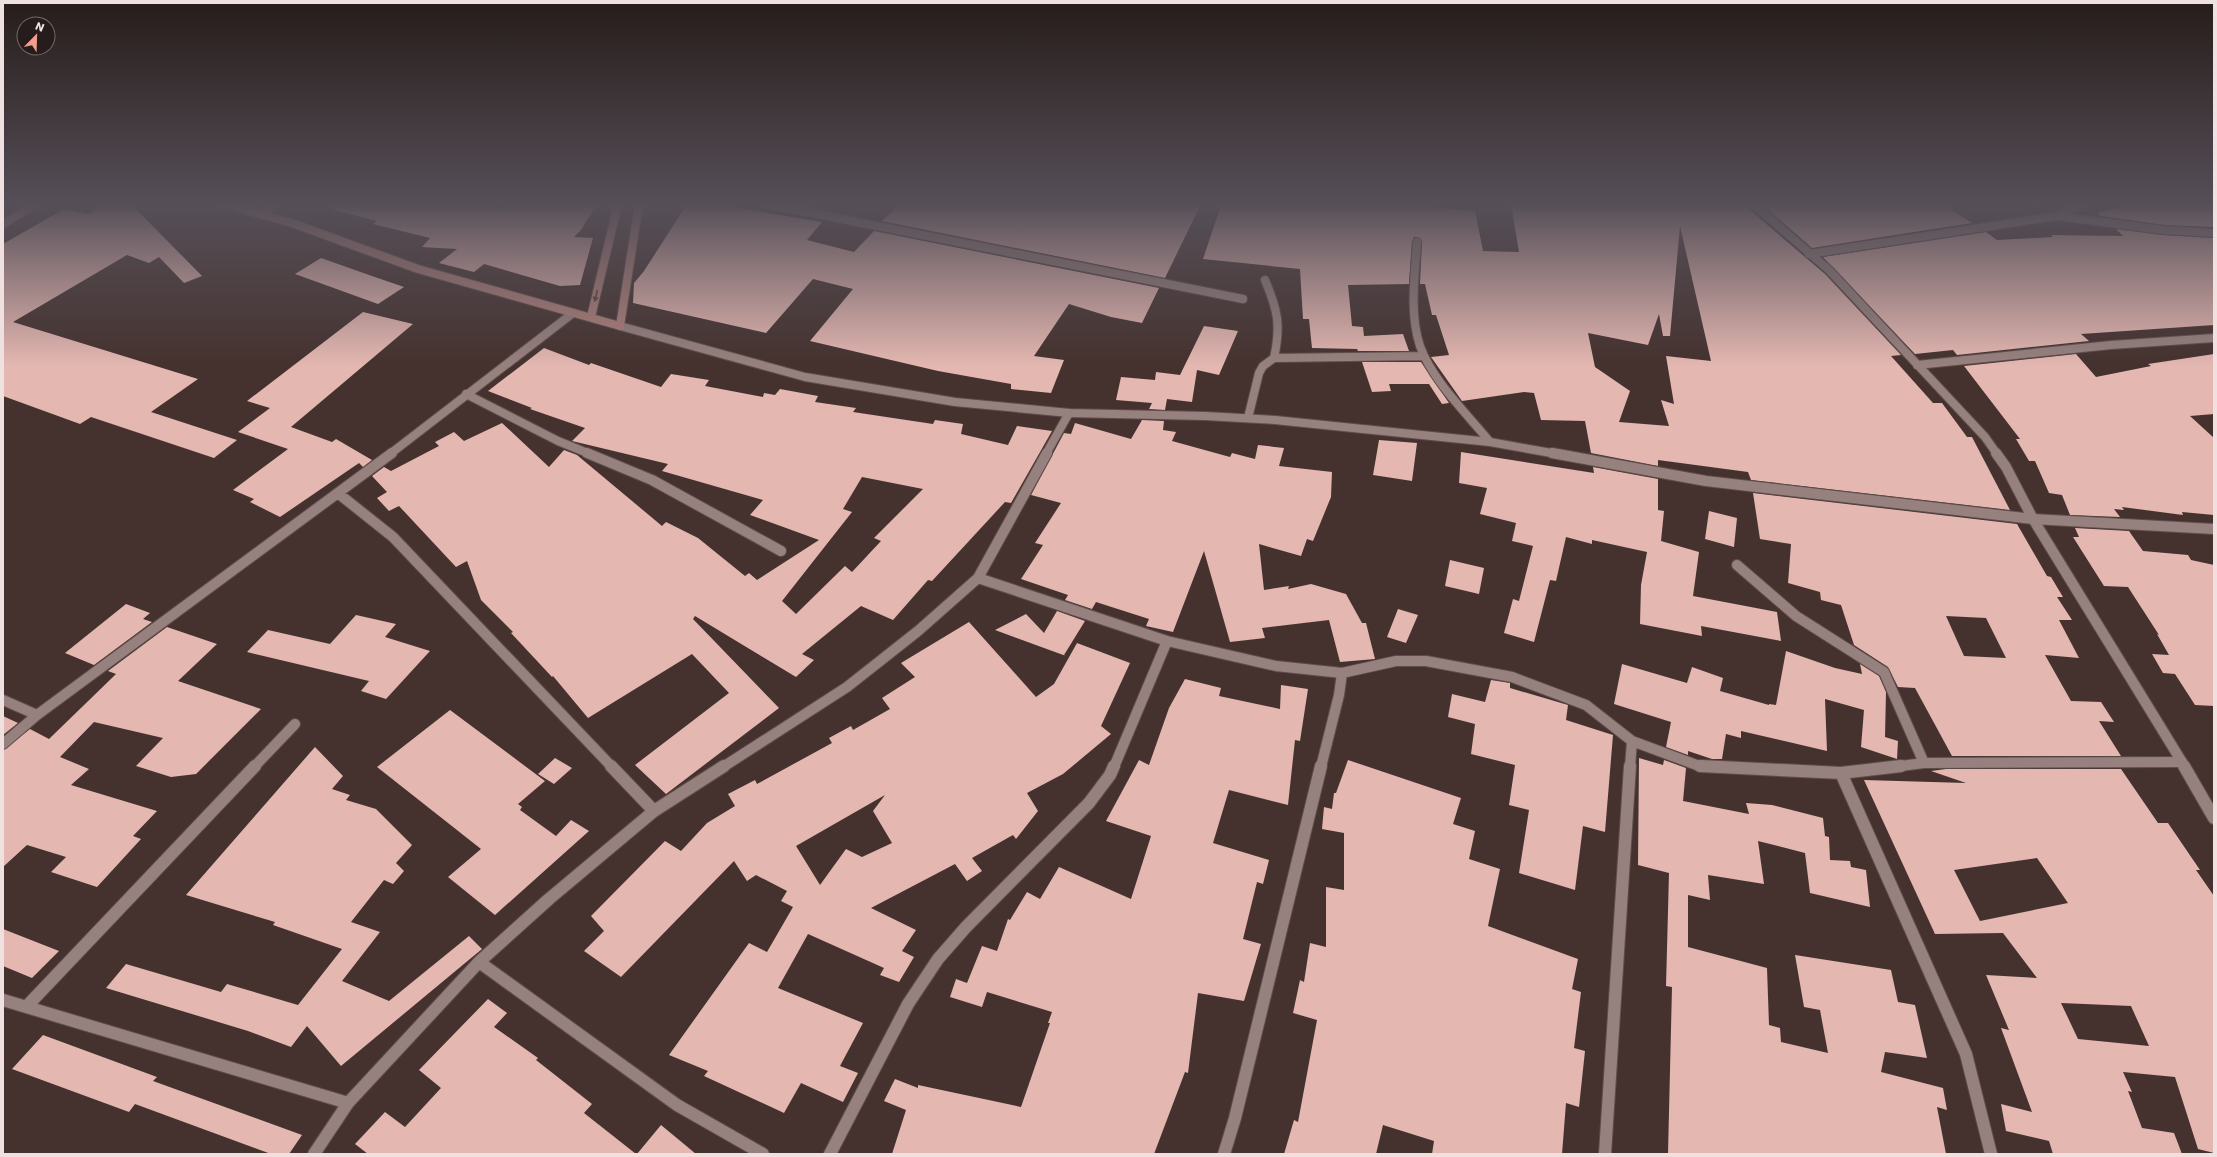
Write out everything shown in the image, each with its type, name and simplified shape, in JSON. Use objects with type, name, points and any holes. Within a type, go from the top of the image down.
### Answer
[{"type":"main road","points":[[388,258],[418,269],[620,326],[631,258]]},
{"type":"main road","points":[[591,318],[605,258]]},
{"type":"street","points":[[1038,258],[1243,299]]},
{"type":"street","points":[[1416,258],[1414,285],[1415,314],[1419,339],[1424,356],[1490,442]]},
{"type":"street","points":[[1814,258],[1829,270],[1985,437],[2006,467],[2033,519],[2182,762],[2214,818]]},
{"type":"street","points":[[1265,280],[1280,315],[1280,328],[1274,358]]},
{"type":"street","points":[[3,744],[37,715],[339,494],[466,394],[573,313]]},
{"type":"street","points":[[620,326],[805,377],[955,402],[1069,413],[1248,418],[1490,442],[1706,481],[2033,519],[2214,529]]},
{"type":"street","points":[[1917,365],[2111,345],[2214,338]]},
{"type":"street","points":[[1248,418],[1259,373],[1263,366],[1274,358],[1424,356]]},
{"type":"street","points":[[466,394],[558,441],[652,480],[782,551]]},
{"type":"street","points":[[314,1154],[348,1103],[479,962],[549,899],[654,811],[847,687],[918,631],[978,578],[1069,413]]},
{"type":"street","points":[[339,494],[393,537],[654,811]]},
{"type":"street","points":[[1737,565],[1796,616],[1884,672],[1924,763]]},
{"type":"street","points":[[978,578],[1167,641],[1276,666],[1342,673],[1396,661],[1426,661],[1512,677],[1586,705],[1632,741],[1703,767],[1841,774],[1924,763],[2182,762]]},
{"type":"street","points":[[830,1154],[908,1004],[938,959],[966,927],[1089,802],[1110,775],[1167,641]]},
{"type":"street","points":[[1224,1154],[1235,1118],[1338,695],[1342,673]]},
{"type":"street","points":[[3,700],[37,715]]},
{"type":"street","points":[[27,1006],[295,724]]},
{"type":"street","points":[[1605,1154],[1632,741]]},
{"type":"street","points":[[1841,774],[1966,1054],[1991,1154]]},
{"type":"street","points":[[479,962],[677,1105],[763,1154]]},
{"type":"street","points":[[3,1000],[348,1103]]},
{"type":"building","points":[[3,258],[122,258],[13,322],[198,379],[151,412],[237,440],[214,458],[91,417],[80,424],[3,396]]},
{"type":"building","points":[[135,258],[157,258],[149,263]]},
{"type":"building","points":[[160,258],[184,258],[202,276],[184,283]]},
{"type":"building","points":[[321,258],[404,287],[378,304],[295,274]]},
{"type":"building","points":[[445,258],[587,258],[580,285],[560,286],[484,264],[474,272],[439,263]]},
{"type":"building","points":[[652,258],[1009,258],[1159,288],[1142,323],[1111,317],[1069,304],[1034,356],[1064,360],[1051,393],[1011,389],[1011,384],[938,371],[810,341],[853,289],[813,279],[766,333],[633,303],[634,283]]},
{"type":"building","points":[[1066,258],[1175,258],[1165,278]]},
{"type":"building","points":[[1411,258],[1409,284],[1348,285],[1352,326],[1363,327],[1364,336],[1403,334],[1409,351],[1358,351],[1357,349],[1312,348],[1309,319],[1303,319],[1300,269],[1203,259]]},
{"type":"building","points":[[1421,258],[1677,258],[1670,336],[1663,336],[1659,314],[1648,345],[1588,333],[1595,367],[1630,391],[1619,422],[1669,426],[1661,400],[1674,404],[1666,356],[1711,361],[1687,258],[1806,258],[1825,274],[1901,355],[1891,356],[1933,403],[1942,403],[1967,437],[1972,437],[2010,510],[1751,480],[1748,472],[1658,460],[1658,466],[1591,453],[1585,421],[1541,420],[1534,393],[1524,392],[1462,401],[1431,357],[1449,355],[1436,315],[1432,315],[1425,284],[1420,284]]},
{"type":"building","points":[[1824,258],[2214,258],[2214,325],[2081,334],[2089,341],[1957,355],[1953,350],[1915,354]]},
{"type":"building","points":[[363,312],[413,324],[291,427],[332,442],[336,439],[372,460],[363,467],[359,463],[280,517],[250,502],[254,499],[233,490],[288,449],[238,432],[270,408],[247,401]]},
{"type":"building","points":[[1204,326],[1238,331],[1219,375],[1197,370],[1192,402],[1167,399],[1165,410],[1149,409],[1152,403],[1116,400],[1121,377],[1155,380],[1156,372],[1180,375]]},
{"type":"building","points":[[544,348],[589,365],[591,363],[661,387],[671,374],[709,380],[705,386],[763,397],[764,393],[775,395],[780,389],[818,396],[815,402],[856,408],[853,412],[933,424],[935,420],[963,424],[961,434],[1008,445],[1017,426],[1052,431],[1011,503],[1005,502],[932,581],[928,580],[893,620],[861,606],[802,654],[814,660],[796,677],[695,616],[693,619],[779,708],[666,794],[635,765],[729,693],[692,654],[588,718],[553,676],[552,677],[511,633],[513,632],[481,600],[467,561],[456,567],[399,506],[389,511],[377,498],[387,492],[372,476],[384,467],[391,471],[439,446],[435,442],[454,432],[464,441],[502,423],[549,467],[564,450],[577,455],[662,526],[666,522],[698,538],[745,576],[749,573],[757,580],[819,540],[750,515],[763,500],[662,471],[668,464],[572,441],[585,428],[530,409],[532,408],[488,391]],"holes":[[[862,477],[923,489],[874,538],[881,541],[852,572],[845,566],[796,614],[782,601],[852,512],[843,509]]]},
{"type":"building","points":[[2076,354],[2096,377],[2151,366],[2148,364],[2214,354],[2214,414],[2190,416],[2214,438],[2214,515],[2182,512],[2183,515],[2122,507],[2124,510],[2114,509],[2120,517],[2070,515],[2062,495],[2049,493],[2035,461],[2029,461],[2016,439],[2020,439],[1964,366]]},
{"type":"building","points":[[1362,362],[1421,362],[1449,403],[1442,404],[1429,384],[1389,384],[1391,391],[1372,392]]},
{"type":"building","points":[[1142,420],[1164,421],[1163,430],[1176,432],[1172,441],[1230,457],[1232,453],[1255,459],[1258,445],[1284,448],[1279,466],[1332,472],[1331,497],[1313,541],[1307,539],[1301,556],[1259,544],[1264,590],[1289,586],[1288,589],[1311,584],[1346,594],[1362,623],[1366,623],[1375,659],[1340,662],[1329,620],[1262,628],[1265,638],[1230,642],[1204,551],[1173,632],[1146,626],[1149,619],[1096,602],[1092,609],[1065,600],[1068,595],[1021,579],[1043,545],[1035,543],[1061,503],[1031,495],[1064,433],[1071,434],[1075,423],[1131,439]]},
{"type":"building","points":[[1379,440],[1417,443],[1412,481],[1373,475]]},
{"type":"building","points":[[1461,452],[1594,473],[1593,467],[1658,479],[1658,510],[1664,511],[1661,541],[1699,552],[1693,596],[1777,612],[1781,641],[1701,626],[1702,636],[1640,624],[1641,585],[1647,552],[1592,540],[1592,544],[1566,537],[1556,581],[1550,580],[1534,642],[1504,633],[1513,599],[1519,601],[1533,546],[1512,541],[1516,523],[1480,514],[1487,488],[1459,483]]},
{"type":"building","points":[[1753,493],[2017,524],[2047,576],[2051,577],[2063,597],[2057,597],[2072,620],[2059,620],[2079,658],[2045,655],[2071,701],[2101,702],[2114,722],[2099,721],[2121,756],[1952,756],[1915,688],[1898,687],[1888,667],[1854,645],[1841,605],[1821,600],[1820,592],[1788,583],[1791,544],[1760,539]],"holes":[[[1946,616],[1986,618],[2006,658],[1964,656]]]},
{"type":"building","points":[[1709,511],[1737,518],[1734,547],[1705,539]]},
{"type":"building","points":[[2075,528],[2129,531],[2143,551],[2188,555],[2191,560],[2214,565],[2214,706],[2195,705],[2175,674],[2163,673],[2152,654],[2169,655],[2157,634],[2159,635],[2128,587],[2104,586],[2073,537],[2079,537]]},
{"type":"building","points":[[1450,560],[1484,568],[1479,594],[1445,586]]},
{"type":"building","points":[[126,604],[150,613],[143,619],[152,622],[94,665],[65,653]]},
{"type":"building","points":[[1398,609],[1418,615],[1406,643],[1387,637]]},
{"type":"building","points":[[1057,611],[1085,621],[1064,655],[1066,656],[995,630],[1026,614],[1044,633]]},
{"type":"building","points":[[356,615],[396,624],[385,637],[430,651],[386,699],[361,691],[369,681],[247,652],[268,630],[330,644]]},
{"type":"building","points":[[969,622],[1036,697],[1054,684],[1077,643],[1130,663],[1101,726],[1111,734],[1063,774],[1027,793],[1038,811],[1016,839],[1013,835],[972,858],[982,871],[967,881],[955,864],[871,908],[916,930],[902,951],[914,957],[899,982],[880,975],[884,968],[808,934],[778,988],[863,1023],[840,1066],[858,1073],[843,1102],[801,1083],[784,1113],[704,1076],[708,1071],[669,1055],[749,943],[767,952],[793,907],[781,901],[787,891],[756,875],[747,881],[734,861],[621,977],[584,951],[604,931],[591,916],[665,841],[681,851],[707,823],[735,806],[728,794],[755,780],[757,784],[832,743],[829,738],[851,726],[853,730],[890,709],[882,698],[915,677],[901,663]],"holes":[[[885,795],[873,811],[892,843],[862,857],[846,849],[820,885],[796,846]]]},
{"type":"building","points":[[167,627],[217,644],[178,681],[261,709],[196,774],[171,777],[136,766],[163,738],[94,722],[60,757],[89,769],[71,785],[157,811],[133,836],[141,839],[97,887],[51,872],[66,857],[27,845],[3,867],[3,750],[30,729],[49,739],[116,674],[108,671]]},
{"type":"building","points":[[1786,651],[1835,668],[1862,674],[1860,664],[1879,676],[1886,692],[1885,737],[1898,741],[1897,759],[1861,747],[1864,710],[1825,699],[1827,751],[1741,731],[1741,738],[1726,734],[1722,759],[1712,759],[1688,751],[1688,755],[1666,747],[1671,722],[1614,704],[1622,664],[1687,683],[1692,667],[1723,678],[1720,691],[1769,705],[1776,705]]},
{"type":"building","points":[[1185,679],[1221,688],[1219,696],[1280,709],[1281,685],[1308,689],[1300,741],[1295,740],[1288,805],[1229,790],[1213,843],[1269,860],[1263,884],[1257,882],[1243,939],[1261,944],[1244,1001],[1198,993],[1188,1073],[1185,1072],[1154,1154],[892,1154],[906,1110],[884,1101],[895,1079],[918,1088],[918,1085],[1021,1107],[1050,1023],[1048,1023],[1052,1012],[987,992],[982,1007],[950,997],[956,979],[967,983],[982,946],[997,951],[1008,919],[1010,920],[1027,892],[1040,899],[1059,867],[1131,899],[1151,836],[1106,821],[1139,760],[1149,765],[1169,708]]},
{"type":"building","points":[[1491,680],[1510,683],[1510,688],[1568,705],[1566,720],[1613,735],[1605,832],[1583,826],[1575,890],[1519,873],[1529,810],[1509,805],[1515,765],[1471,754],[1475,724],[1448,717],[1452,694],[1485,702]]},
{"type":"building","points":[[450,710],[545,781],[518,804],[522,807],[520,810],[556,836],[571,820],[589,831],[495,915],[448,877],[481,849],[377,767]]},
{"type":"building","points":[[3,716],[18,723],[3,735]]},
{"type":"building","points":[[315,747],[343,776],[332,789],[350,795],[346,800],[376,809],[412,845],[396,863],[404,871],[393,884],[384,880],[351,922],[380,932],[342,981],[389,1001],[469,936],[482,949],[341,1066],[307,1026],[291,1047],[248,1031],[106,988],[126,964],[221,992],[227,984],[298,1005],[342,949],[273,925],[275,922],[186,895]]},
{"type":"building","points":[[555,758],[572,768],[554,784],[538,774]]},
{"type":"building","points":[[1639,758],[1663,765],[1664,760],[1686,768],[1683,801],[1749,814],[1746,803],[1772,805],[1823,818],[1825,836],[1829,837],[1830,860],[1850,861],[1851,867],[1866,870],[1870,907],[1810,893],[1805,853],[1758,841],[1764,884],[1708,875],[1710,900],[1688,895],[1688,947],[1767,968],[1769,1025],[1780,1028],[1781,1042],[1828,1053],[1820,1010],[1804,1007],[1795,955],[1891,970],[1898,1002],[1915,1005],[1927,1058],[1885,1052],[1881,1072],[1943,1088],[1947,1110],[1937,1107],[1946,1154],[1668,1154],[1672,987],[1666,986],[1669,873],[1638,865]]},
{"type":"building","points":[[1348,760],[1461,798],[1453,824],[1475,831],[1469,859],[1500,869],[1488,926],[1578,959],[1572,989],[1581,992],[1574,1048],[1585,1051],[1579,1107],[1566,1103],[1562,1154],[1432,1154],[1434,1141],[1383,1125],[1376,1154],[1284,1154],[1294,1120],[1298,1122],[1317,1020],[1293,1013],[1300,980],[1304,982],[1310,943],[1326,947],[1326,887],[1344,890],[1344,833],[1322,829],[1324,807],[1332,809],[1334,793],[1336,793]]},
{"type":"building","points":[[1946,769],[2121,769],[2158,823],[2168,823],[2200,870],[2196,870],[2214,896],[2214,1153],[2198,1149],[2175,1077],[2123,1072],[2132,1092],[2128,1091],[2142,1128],[2174,1133],[2182,1154],[2053,1154],[2049,1141],[2006,1131],[2001,1104],[2032,1112],[2001,1028],[2009,1030],[1986,975],[2037,978],[2003,933],[1935,934],[1864,780],[1966,783],[1931,771]],"holes":[[[2037,858],[2068,903],[1980,921],[1954,870]],[[2061,1003],[2131,1006],[2149,1046],[2078,1039]]]},
{"type":"building","points":[[3,929],[59,951],[32,978],[3,966]]},
{"type":"building","points":[[488,999],[507,1013],[494,1027],[538,1058],[536,1060],[592,1104],[584,1113],[636,1154],[368,1154],[355,1144],[385,1112],[405,1127],[441,1088],[419,1070]]},
{"type":"building","points":[[43,1035],[157,1077],[153,1081],[302,1135],[289,1154],[271,1154],[135,1104],[129,1112],[12,1069]]},
{"type":"building","points":[[661,1125],[696,1154],[637,1154]]}]
